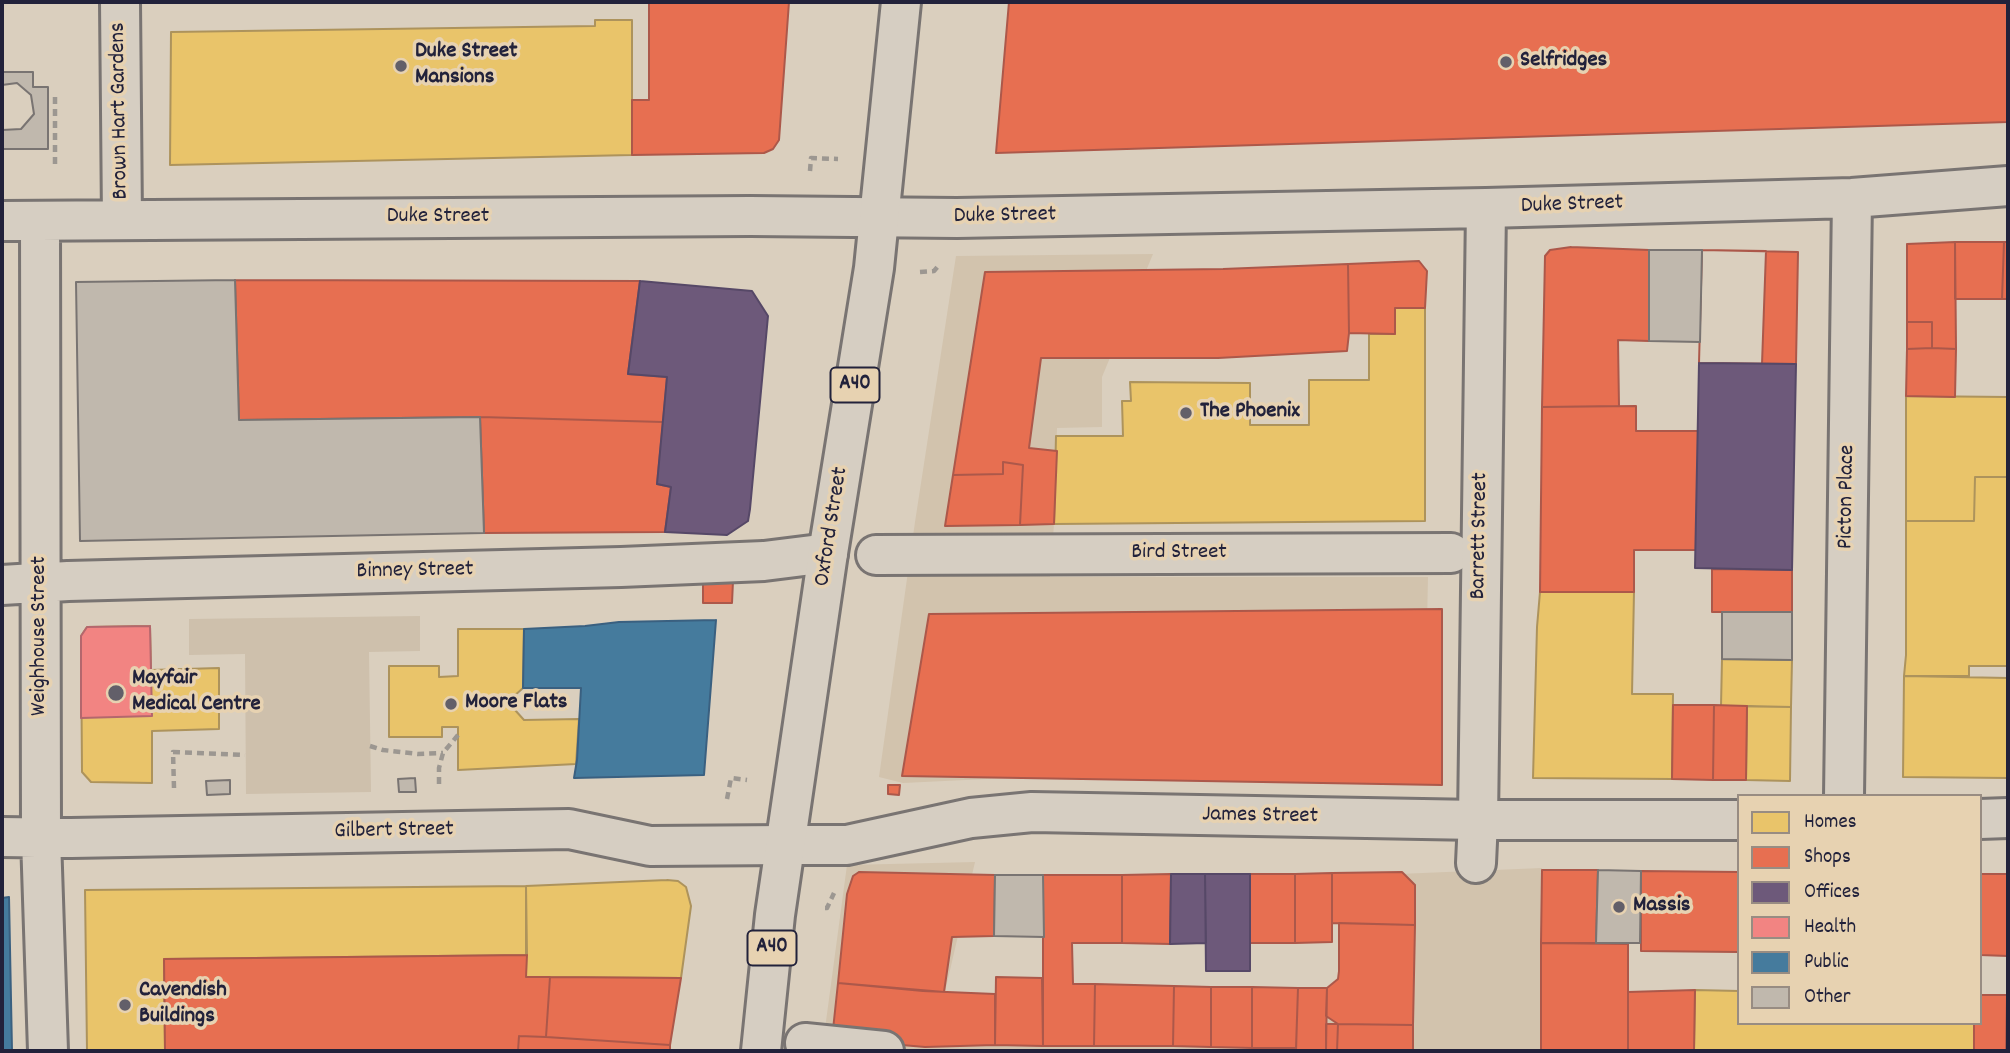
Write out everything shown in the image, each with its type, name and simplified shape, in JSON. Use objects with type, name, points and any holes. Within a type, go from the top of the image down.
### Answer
[{"type":"street","name":"Brown Hart Gardens","points":[[120,2],[122,220]]},
{"type":"street","name":"Oxford Street","points":[[761,1051],[775,915],[880,217],[901,2]]},
{"type":"street","name":"Duke Street","points":[[2,221],[750,216],[957,219],[1852,198],[2008,186]]},
{"type":"street","name":"Picton Place","points":[[1844,794],[1852,198]]},
{"type":"street","name":"Barrett Street","points":[[1476,863],[1478,820],[1466,552],[1486,208]]},
{"type":"street","name":"Weighhouse Street","points":[[40,221],[41,838],[48,1051]]},
{"type":"street","name":"Bird Street","points":[[876,555],[1466,552]]},
{"type":"street","name":"Binney Street","points":[[2,585],[621,567],[764,561],[828,553]]},
{"type":"street","name":"James Street","points":[[786,845],[847,845],[971,818],[1032,812],[1478,820],[1737,820]]},
{"type":"street","points":[[1982,818],[2008,818]]},
{"type":"street","name":"Gilbert Street","points":[[2,837],[569,829],[650,846],[786,845]]},
{"type":"street","points":[[805,1043],[884,1051]]},
{"type":"path","points":[[55,97],[55,164]]},
{"type":"path","points":[[439,791],[439,768],[443,752],[458,735]]},
{"type":"path","points":[[370,746],[418,754],[443,752]]},
{"type":"path","points":[[174,795],[173,752],[246,755]]},
{"type":"shaded area","points":[[1153,254],[1102,377],[1102,427],[1057,428],[1050,577],[1428,577],[1424,758],[903,783],[879,777],[956,256]]},
{"type":"shaded area","points":[[420,616],[420,651],[369,652],[371,792],[246,794],[245,654],[189,655],[189,619]]},
{"type":"shaded area","points":[[975,862],[939,1018],[1368,1010],[1375,875],[1542,868],[1546,1023],[2008,1028],[2008,1051],[822,1051],[847,865]]},
{"type":"building: Homes","name":"Duke Street Mansions","points":[[595,20],[632,20],[632,155],[170,165],[171,32],[595,26]]},
{"type":"building: Homes","name":"The Phoenix","points":[[1395,308],[1425,308],[1425,521],[1054,524],[1056,436],[1123,436],[1122,401],[1131,401],[1130,382],[1250,383],[1250,425],[1309,425],[1309,380],[1369,380],[1369,334],[1395,334]]},
{"type":"building: Homes","points":[[1906,396],[2008,397],[2008,477],[1975,477],[1974,521],[1906,521]]},
{"type":"building: Homes","points":[[1975,477],[2008,477],[2008,666],[1969,666],[1969,676],[1904,676],[1906,521],[1974,521]]},
{"type":"building: Homes","points":[[1540,592],[1634,592],[1632,694],[1673,694],[1672,779],[1533,778]]},
{"type":"building: Homes","points":[[150,626],[151,670],[219,668],[219,729],[152,731],[152,783],[91,782],[82,772],[81,636],[87,627]]},
{"type":"building: Homes","name":"Moore Flats","points":[[458,629],[524,629],[523,688],[513,697],[515,710],[524,720],[579,719],[576,764],[458,770],[458,727],[442,727],[442,737],[389,737],[389,666],[439,666],[439,677],[458,676]]},
{"type":"building: Homes","points":[[1722,659],[1792,660],[1791,707],[1721,706]]},
{"type":"building: Homes","points":[[1904,676],[2008,678],[2008,778],[1903,777]]},
{"type":"building: Homes","points":[[1747,706],[1791,707],[1790,781],[1746,780]]},
{"type":"building: Homes","points":[[678,881],[686,887],[691,906],[681,978],[526,977],[526,886]]},
{"type":"building: Homes","name":"Cavendish Buildings","points":[[526,886],[527,955],[164,959],[165,1051],[87,1051],[85,890]]},
{"type":"building: Homes","points":[[1695,990],[1737,991],[1737,1025],[1974,1025],[1974,1051],[1694,1051]]},
{"type":"building: Homes","points":[[1982,995],[2008,995],[2008,1051],[1974,1051],[1974,1025],[1982,1025]]},
{"type":"building: Shops","points":[[649,2],[789,2],[779,140],[773,149],[764,153],[632,155],[632,100],[649,100]]},
{"type":"building: Shops","name":"Selfridges","points":[[1009,2],[2008,2],[2008,122],[996,153]]},
{"type":"building: Shops","points":[[1955,242],[2004,242],[2002,299],[1955,299]]},
{"type":"building: Shops","points":[[1955,242],[1956,349],[1932,348],[1932,322],[1907,322],[1907,244]]},
{"type":"building: Shops","points":[[2004,242],[2008,242],[2008,299],[2002,299]]},
{"type":"building: Shops","points":[[1571,247],[1649,250],[1649,341],[1618,340],[1619,406],[1542,407],[1545,256],[1550,250]]},
{"type":"building: Shops","points":[[1702,250],[1798,252],[1796,364],[1699,363]]},
{"type":"building: Shops","points":[[1702,250],[1766,251],[1762,364],[1699,363]]},
{"type":"building: Shops","points":[[1419,261],[1427,271],[1425,308],[1395,308],[1395,334],[1349,333],[1348,264]]},
{"type":"building: Shops","points":[[1348,264],[1347,351],[1218,358],[1041,358],[1029,448],[1057,451],[1054,524],[1020,525],[1023,465],[1003,462],[1003,474],[953,475],[985,272],[1223,269]]},
{"type":"building: Shops","points":[[235,280],[640,281],[628,374],[667,377],[663,422],[480,417],[239,420]]},
{"type":"building: Shops","points":[[1907,322],[1932,322],[1932,348],[1907,349]]},
{"type":"building: Shops","points":[[1907,349],[1956,349],[1955,397],[1906,396]]},
{"type":"building: Shops","points":[[1636,406],[1636,431],[1699,431],[1696,550],[1634,550],[1634,592],[1540,592],[1542,407]]},
{"type":"building: Shops","points":[[480,417],[663,422],[657,484],[671,487],[665,532],[484,533]]},
{"type":"building: Shops","points":[[1003,462],[1023,465],[1020,525],[945,526],[953,475],[1003,474]]},
{"type":"building: Shops","points":[[1712,569],[1792,570],[1792,612],[1712,612]]},
{"type":"building: Shops","points":[[703,580],[733,581],[732,603],[703,603]]},
{"type":"building: Shops","points":[[1442,609],[1442,785],[902,776],[929,614]]},
{"type":"building: Shops","points":[[1673,705],[1714,705],[1713,780],[1672,779]]},
{"type":"building: Shops","points":[[1714,705],[1747,706],[1746,780],[1713,780]]},
{"type":"building: Shops","points":[[888,785],[900,785],[899,795],[888,794]]},
{"type":"building: Shops","points":[[1542,870],[1598,870],[1596,943],[1541,943]]},
{"type":"building: Shops","points":[[1641,871],[1737,872],[1737,952],[1641,951]]},
{"type":"building: Shops","points":[[859,872],[995,875],[994,936],[952,937],[944,992],[838,983],[847,894],[853,876]]},
{"type":"building: Shops","points":[[1402,872],[1415,885],[1415,925],[1332,923],[1332,873]]},
{"type":"building: Shops","points":[[1332,873],[1332,942],[1295,943],[1295,874]]},
{"type":"building: Shops","points":[[1171,874],[1170,944],[1122,943],[1122,875]]},
{"type":"building: Shops","points":[[1250,874],[1295,874],[1295,943],[1250,943]]},
{"type":"building: Shops","points":[[1982,874],[2008,874],[2008,956],[1982,955]]},
{"type":"building: Shops","points":[[1043,875],[1122,875],[1122,943],[1072,943],[1073,984],[1095,984],[1094,1046],[1043,1046]]},
{"type":"building: Shops","points":[[1339,923],[1415,925],[1413,1025],[1338,1024],[1326,1016],[1327,988],[1338,979]]},
{"type":"building: Shops","points":[[1541,943],[1628,944],[1628,1051],[1541,1051]]},
{"type":"building: Shops","points":[[527,955],[526,977],[550,977],[546,1037],[519,1036],[518,1051],[165,1051],[164,959]]},
{"type":"building: Shops","points":[[550,977],[681,978],[670,1045],[546,1037]]},
{"type":"building: Shops","points":[[996,977],[1042,978],[1043,1046],[995,1045]]},
{"type":"building: Shops","points":[[838,983],[995,994],[995,1045],[925,1047],[832,1039]]},
{"type":"building: Shops","points":[[1095,984],[1174,986],[1173,1046],[1094,1046]]},
{"type":"building: Shops","points":[[1174,986],[1211,987],[1211,1047],[1173,1046]]},
{"type":"building: Shops","points":[[1211,987],[1252,987],[1252,1048],[1211,1047]]},
{"type":"building: Shops","points":[[1252,987],[1298,988],[1296,1048],[1252,1048]]},
{"type":"building: Shops","points":[[1298,988],[1327,988],[1326,1051],[1296,1051]]},
{"type":"building: Shops","points":[[1695,990],[1694,1051],[1628,1051],[1628,992]]},
{"type":"building: Shops","points":[[1982,995],[2007,995],[2006,1051],[1974,1051],[1974,1025],[1982,1025]]},
{"type":"building: Shops","points":[[1326,1024],[1338,1024],[1337,1051],[1326,1051]]},
{"type":"building: Shops","points":[[1338,1024],[1413,1025],[1413,1051],[1337,1051]]},
{"type":"building: Shops","points":[[519,1036],[670,1045],[670,1051],[518,1051]]},
{"type":"building: Offices","points":[[640,281],[752,291],[768,316],[748,521],[727,535],[665,532],[671,487],[657,484],[667,377],[628,374]]},
{"type":"building: Offices","points":[[1699,363],[1796,364],[1792,570],[1695,568]]},
{"type":"building: Offices","points":[[1171,874],[1205,874],[1206,943],[1170,944]]},
{"type":"building: Offices","points":[[1205,874],[1250,874],[1250,971],[1206,971]]},
{"type":"building: Health","name":"Mayfair Medical Centre","points":[[150,626],[152,716],[81,718],[81,636],[87,627]]},
{"type":"building: Public","points":[[716,620],[704,775],[574,778],[581,688],[523,688],[524,629],[619,622]]},
{"type":"building: Public","points":[[9,897],[12,1051],[2,1051],[2,898]]},
{"type":"building: Other","points":[[2,72],[33,72],[33,87],[48,87],[48,149],[2,149],[2,130],[21,129],[34,114],[31,95],[17,83],[2,85]]},
{"type":"building: Other","points":[[1649,250],[1702,250],[1700,342],[1649,341]]},
{"type":"building: Other","points":[[235,280],[239,420],[480,417],[484,533],[80,541],[76,282]]},
{"type":"building: Other","points":[[1722,612],[1792,612],[1792,660],[1722,659]]},
{"type":"building: Other","points":[[415,778],[416,792],[399,792],[398,779]]},
{"type":"building: Other","points":[[230,780],[230,794],[207,795],[206,781]]},
{"type":"building: Other","name":"Massis","points":[[1598,870],[1641,871],[1640,943],[1596,943]]},
{"type":"building: Other","points":[[995,875],[1043,875],[1044,937],[994,936]]},
{"type":"place","name":"Selfridges","points":[[1506,62]]},
{"type":"place","name":"Duke Street Mansions","points":[[401,66]]},
{"type":"place","name":"The Phoenix","points":[[1186,413]]},
{"type":"place","name":"Mayfair Medical Centre","points":[[116,693]]},
{"type":"place","name":"Moore Flats","points":[[451,704]]},
{"type":"place","name":"Massis","points":[[1619,907]]},
{"type":"place","name":"Cavendish Buildings","points":[[125,1005]]}]
